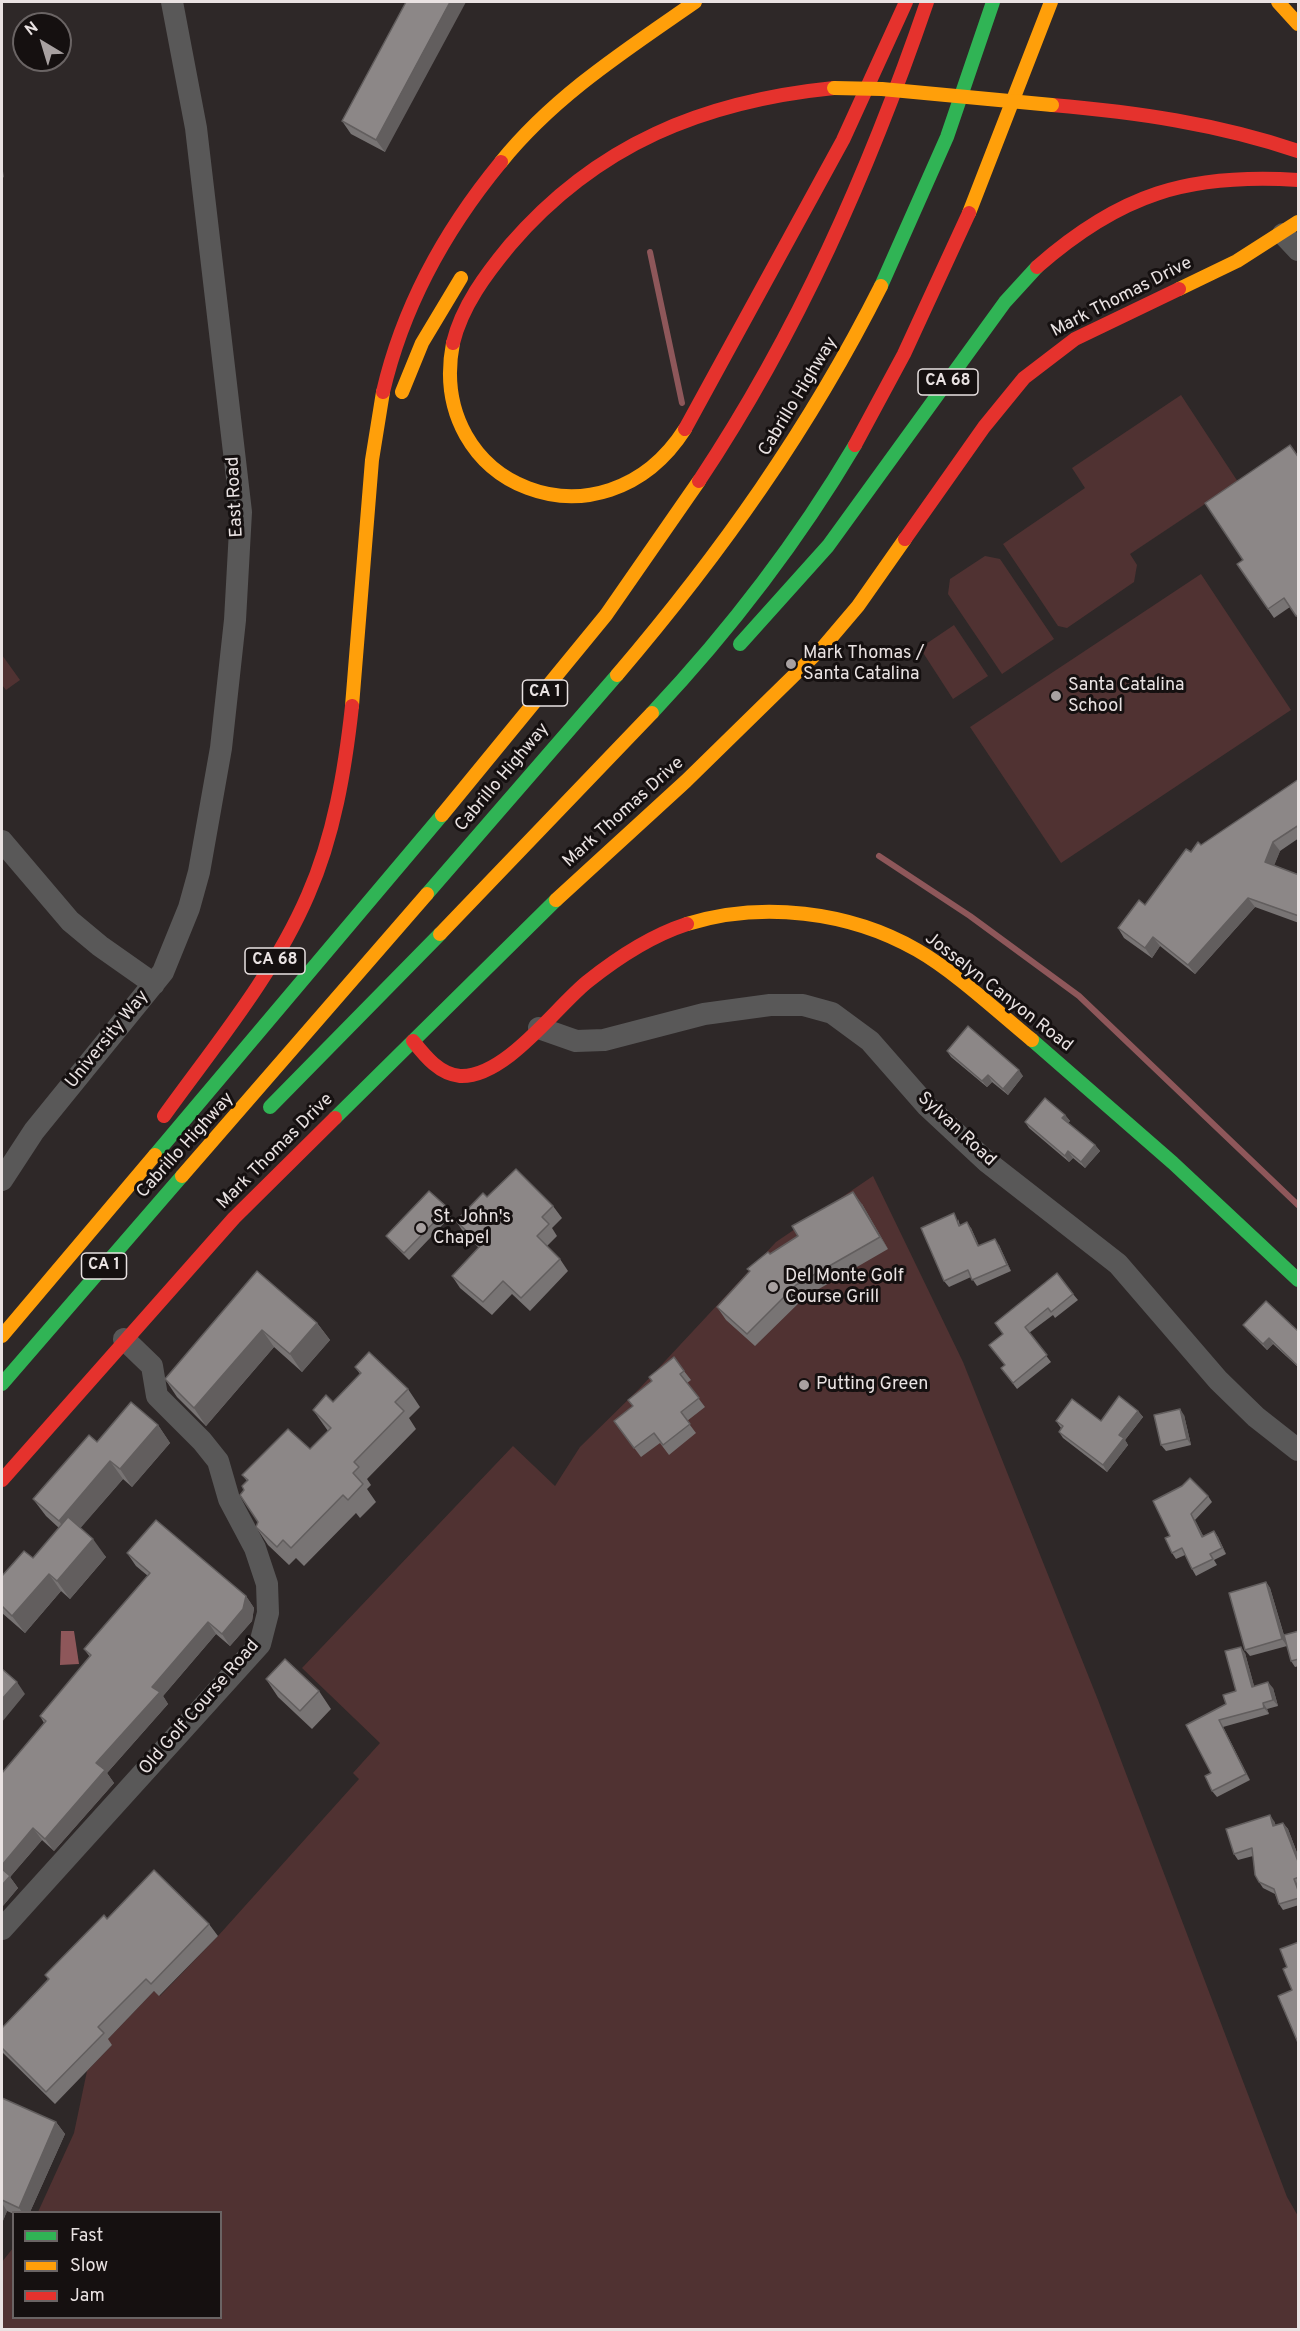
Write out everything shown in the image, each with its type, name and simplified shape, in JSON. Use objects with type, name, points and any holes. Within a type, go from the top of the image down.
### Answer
[{"type":"main road","points":[[367,559],[374,449],[383,389],[408,314],[445,238],[486,179],[537,122],[604,67],[695,2]]},
{"type":"main road","points":[[906,2],[861,103],[823,177],[687,426],[664,458],[640,478],[618,489],[595,496],[547,495],[524,488],[502,475],[481,456],[464,434],[453,406],[449,376],[452,347],[461,316],[478,287],[525,228],[558,196],[594,168],[673,124],[756,97],[796,90],[834,88],[902,90],[1201,123],[1299,151]]},
{"type":"main road","name":"Cabrillo Highway","points":[[2,1336],[544,694],[618,601],[675,522],[766,375],[825,260],[876,146],[927,2]]},
{"type":"main road","name":"Cabrillo Highway","points":[[2,1384],[319,1021],[664,616],[744,515],[817,405],[882,287],[951,128],[993,2]]},
{"type":"main road","points":[[662,702],[734,622],[780,562],[834,480],[879,405],[956,248],[990,167],[1051,2]]},
{"type":"main road","points":[[1278,2],[1299,24]]},
{"type":"main road","points":[[862,68],[915,72]]},
{"type":"main road","points":[[948,74],[981,78]]},
{"type":"main road","points":[[1004,80],[1037,83]]},
{"type":"main road","name":"CA 68","points":[[262,1114],[317,1060],[662,702],[742,643],[814,564],[1005,302],[1034,269],[1065,241],[1120,207],[1181,185],[1242,176],[1299,180]]},
{"type":"main road","name":"Mark Thomas Drive","points":[[2,1480],[124,1339],[227,1225],[588,868],[694,773],[830,639],[858,606],[996,410],[1024,378],[1075,339],[1293,236]]},
{"type":"main road","points":[[398,404],[422,343],[472,262]]},
{"type":"main road","name":"CA 68","points":[[154,1128],[264,981],[308,898],[328,839],[343,775],[367,559],[393,420]]},
{"type":"main road","name":"Josselyn Canyon Road","points":[[413,1041],[433,1064],[449,1075],[470,1076],[493,1066],[539,1028],[593,977],[618,958],[649,939],[682,924],[721,914],[759,911],[801,913],[877,932],[913,947],[1004,1016],[1170,1159],[1299,1280]]},
{"type":"main road","points":[[153,1209],[229,1143]]},
{"type":"main road","points":[[32,1300],[134,1157]]},
{"type":"street","name":"East Road","points":[[154,984],[163,972],[174,946],[189,908],[199,872],[221,748],[235,620],[241,512],[196,128],[172,2]]},
{"type":"street","name":"University Way","points":[[2,841],[70,921],[100,946],[154,984],[41,1123],[2,1180]]},
{"type":"street","name":"Sylvan Road","points":[[539,1028],[576,1041],[604,1040],[704,1014],[770,1005],[803,1005],[832,1013],[870,1041],[927,1106],[986,1161],[1118,1264],[1218,1380],[1256,1417],[1299,1450]]},
{"type":"street","name":"Old Golf Course Road","points":[[2,1929],[260,1644],[268,1613],[267,1584],[255,1548],[228,1499],[218,1461],[202,1441],[157,1396],[152,1366],[124,1339]]},
{"type":"shaded area","points":[[1181,395],[1238,482],[1130,554],[1137,565],[1134,582],[1067,628],[1058,626],[1003,544],[1085,488],[1072,468]]},
{"type":"shaded area","points":[[985,556],[1000,559],[1054,639],[1002,674],[948,594],[950,579]]},
{"type":"shaded area","points":[[1201,574],[1291,710],[1061,863],[970,727]]},
{"type":"shaded area","points":[[954,625],[988,676],[953,699],[920,648]]},
{"type":"shaded area","points":[[2,655],[20,680],[6,690],[2,685]]},
{"type":"shaded area","points":[[873,1176],[963,1362],[1098,1700],[1287,2197],[1298,2216],[1298,2329],[2,2330],[2,2262],[12,2249],[12,2319],[222,2319],[222,2211],[38,2211],[74,2133],[87,2071],[112,2045],[107,2040],[154,1991],[160,1996],[218,1936],[359,1779],[353,1773],[380,1743],[302,1668],[513,1446],[555,1486],[580,1447],[639,1389],[776,1242]]},
{"type":"shaded area","points":[[61,1631],[74,1631],[79,1664],[60,1665]]},
{"type":"building","points":[[406,2],[450,2],[376,140],[342,121]]},
{"type":"building","points":[[1290,445],[1299,458],[1299,614],[1296,616],[1284,598],[1268,609],[1237,564],[1243,560],[1205,503]]},
{"type":"building","points":[[1299,779],[1299,825],[1273,842],[1265,862],[1299,875],[1299,916],[1248,898],[1188,965],[1153,937],[1145,948],[1118,928],[1139,900],[1145,905],[1186,849],[1191,852],[1198,842],[1201,845]]},
{"type":"building","points":[[968,1026],[1019,1070],[1003,1089],[988,1075],[982,1081],[947,1051]]},
{"type":"building","points":[[1045,1098],[1065,1115],[1062,1118],[1095,1145],[1081,1162],[1068,1151],[1065,1156],[1025,1122]]},
{"type":"building","points":[[516,1169],[553,1206],[542,1217],[549,1224],[537,1236],[560,1259],[521,1298],[503,1281],[483,1302],[452,1276],[481,1245],[456,1221],[483,1193],[487,1197]]},
{"type":"building","name":"St. John's Chapel","points":[[429,1191],[448,1208],[404,1253],[386,1236]]},
{"type":"building","points":[[853,1192],[880,1237],[796,1285],[747,1334],[717,1307],[750,1271],[747,1269],[768,1252],[770,1254],[798,1236],[792,1226]]},
{"type":"building","points":[[954,1213],[959,1226],[967,1222],[978,1246],[995,1239],[1007,1265],[972,1280],[968,1270],[944,1281],[921,1228]]},
{"type":"building","points":[[257,1271],[317,1323],[290,1354],[262,1330],[194,1408],[165,1379]]},
{"type":"building","points":[[1057,1273],[1073,1294],[1051,1312],[1048,1308],[1025,1327],[1047,1355],[1013,1383],[1001,1368],[1005,1365],[989,1345],[1003,1334],[995,1323]]},
{"type":"building","points":[[1266,1301],[1299,1332],[1298,1366],[1269,1338],[1263,1344],[1243,1325]]},
{"type":"building","points":[[369,1352],[408,1389],[395,1402],[404,1411],[354,1462],[359,1467],[353,1473],[363,1484],[348,1500],[343,1495],[291,1548],[283,1540],[277,1547],[256,1527],[258,1522],[240,1495],[244,1490],[242,1486],[248,1480],[242,1475],[288,1429],[310,1449],[331,1428],[313,1410],[326,1395],[333,1402],[361,1373],[355,1367]]},
{"type":"building","points":[[674,1357],[684,1371],[680,1374],[699,1398],[681,1412],[690,1424],[663,1445],[654,1433],[634,1448],[614,1421],[633,1406],[628,1400],[652,1381],[649,1377]]},
{"type":"building","points":[[1119,1396],[1138,1411],[1119,1435],[1124,1438],[1103,1465],[1059,1432],[1063,1426],[1056,1421],[1072,1399],[1101,1421]]},
{"type":"building","points":[[131,1402],[158,1425],[120,1469],[110,1461],[59,1521],[33,1499],[89,1435],[97,1442]]},
{"type":"building","points":[[1180,1409],[1187,1439],[1161,1445],[1154,1415]]},
{"type":"building","points":[[1190,1478],[1208,1496],[1191,1514],[1202,1537],[1214,1531],[1222,1548],[1210,1554],[1213,1559],[1192,1569],[1182,1548],[1172,1553],[1165,1538],[1170,1536],[1153,1501],[1182,1486]]},
{"type":"building","points":[[68,1517],[93,1539],[57,1581],[49,1574],[12,1616],[2,1606],[2,1576],[24,1551],[33,1558]]},
{"type":"building","points":[[156,1520],[246,1596],[243,1609],[222,1634],[208,1622],[152,1687],[160,1692],[96,1763],[105,1770],[45,1839],[33,1828],[2,1865],[2,1773],[46,1721],[40,1716],[91,1655],[84,1649],[150,1573],[127,1553]]},
{"type":"building","points":[[1266,1582],[1282,1639],[1245,1650],[1229,1593]]},
{"type":"building","points":[[1299,1631],[1299,1659],[1291,1661],[1284,1635]]},
{"type":"building","points":[[1241,1647],[1252,1687],[1268,1682],[1273,1700],[1263,1703],[1264,1708],[1219,1720],[1246,1774],[1212,1791],[1205,1776],[1211,1773],[1186,1725],[1226,1704],[1223,1695],[1236,1691],[1225,1651]]},
{"type":"building","points":[[285,1659],[319,1691],[300,1711],[266,1679]]},
{"type":"building","points":[[2,1669],[17,1682],[2,1699]]},
{"type":"building","points":[[1270,1815],[1273,1826],[1283,1823],[1299,1864],[1299,1877],[1294,1879],[1299,1898],[1279,1904],[1274,1889],[1259,1882],[1255,1875],[1252,1848],[1234,1854],[1226,1829]]},
{"type":"building","points":[[2,1869],[10,1876],[2,1885]]},
{"type":"building","points":[[154,1870],[209,1924],[151,1984],[146,1979],[98,2027],[104,2033],[46,2092],[2,2048],[2,2028],[49,1979],[45,1975],[104,1915],[107,1919]]},
{"type":"building","points":[[1299,1942],[1299,2045],[1278,1996],[1292,1990],[1283,1969],[1287,1967],[1280,1949]]},
{"type":"building","points":[[2,2098],[56,2122],[19,2208],[2,2200]]},
{"type":"waterway","points":[[650,252],[682,403]]},
{"type":"waterway","points":[[879,856],[970,916],[1079,996],[1298,1205]]},
{"type":"traffic: fast","points":[[881,286],[947,137],[993,2]]},
{"type":"traffic: fast","points":[[740,644],[828,546],[1005,302],[1037,267]]},
{"type":"traffic: fast","points":[[652,713],[681,682],[761,585],[810,517],[855,445]]},
{"type":"traffic: fast","points":[[427,894],[617,675]]},
{"type":"traffic: fast","points":[[155,1155],[442,815]]},
{"type":"traffic: fast","points":[[335,1118],[556,900]]},
{"type":"traffic: fast","points":[[270,1107],[440,934]]},
{"type":"traffic: fast","points":[[1032,1040],[1173,1163],[1298,1280]]},
{"type":"traffic: fast","points":[[2,1384],[182,1176]]},
{"type":"traffic: slow","points":[[501,162],[522,138],[567,95],[617,56],[695,2]]},
{"type":"traffic: slow","points":[[969,213],[1051,2]]},
{"type":"traffic: slow","points":[[1278,2],[1298,24]]},
{"type":"traffic: slow","points":[[834,88],[882,89],[1052,105]]},
{"type":"traffic: slow","points":[[1179,289],[1237,261],[1298,222]]},
{"type":"traffic: slow","points":[[402,392],[422,343],[461,278]]},
{"type":"traffic: slow","points":[[617,675],[692,583],[761,488],[824,390],[881,286]]},
{"type":"traffic: slow","points":[[453,343],[452,393],[466,435],[492,467],[528,488],[568,496],[610,490],[650,468],[685,429]]},
{"type":"traffic: slow","points":[[352,706],[372,460],[383,392]]},
{"type":"traffic: slow","points":[[442,815],[606,615],[699,481]]},
{"type":"traffic: slow","points":[[556,900],[686,781],[824,646],[858,606],[905,539]]},
{"type":"traffic: slow","points":[[440,934],[652,713]]},
{"type":"traffic: slow","points":[[182,1176],[427,894]]},
{"type":"traffic: slow","points":[[687,924],[715,917],[774,912],[804,914],[863,926],[891,937],[931,959],[961,980],[1032,1040]]},
{"type":"traffic: slow","points":[[2,1336],[155,1155]]},
{"type":"traffic: jam","points":[[685,429],[843,140],[906,2]]},
{"type":"traffic: jam","points":[[699,481],[735,425],[768,367],[828,249],[881,127],[927,2]]},
{"type":"traffic: jam","points":[[453,343],[469,303],[510,245],[544,210],[579,180],[616,154],[697,117],[786,94],[834,88]]},
{"type":"traffic: jam","points":[[1052,105],[1176,120],[1238,133],[1298,151]]},
{"type":"traffic: jam","points":[[383,392],[402,329],[428,270],[462,215],[501,162]]},
{"type":"traffic: jam","points":[[1037,267],[1097,222],[1127,206],[1157,194],[1189,185],[1222,180],[1298,180]]},
{"type":"traffic: jam","points":[[855,445],[904,354],[969,213]]},
{"type":"traffic: jam","points":[[905,539],[984,427],[1024,378],[1075,339],[1179,289]]},
{"type":"traffic: jam","points":[[164,1116],[261,982],[294,925],[308,895],[332,826],[346,754],[352,706]]},
{"type":"traffic: jam","points":[[413,1041],[422,1053],[445,1072],[460,1076],[477,1074],[512,1054],[587,982],[610,964],[647,941],[687,924]]},
{"type":"traffic: jam","points":[[2,1480],[234,1218],[335,1118]]},
{"type":"place","name":"Mark Thomas / Santa Catalina","points":[[791,664]]},
{"type":"place","name":"Santa Catalina School","points":[[1056,696]]},
{"type":"place","name":"St. John's Chapel","points":[[421,1228]]},
{"type":"place","name":"Del Monte Golf Course Grill","points":[[773,1287]]},
{"type":"place","name":"Putting Green","points":[[804,1385]]}]
